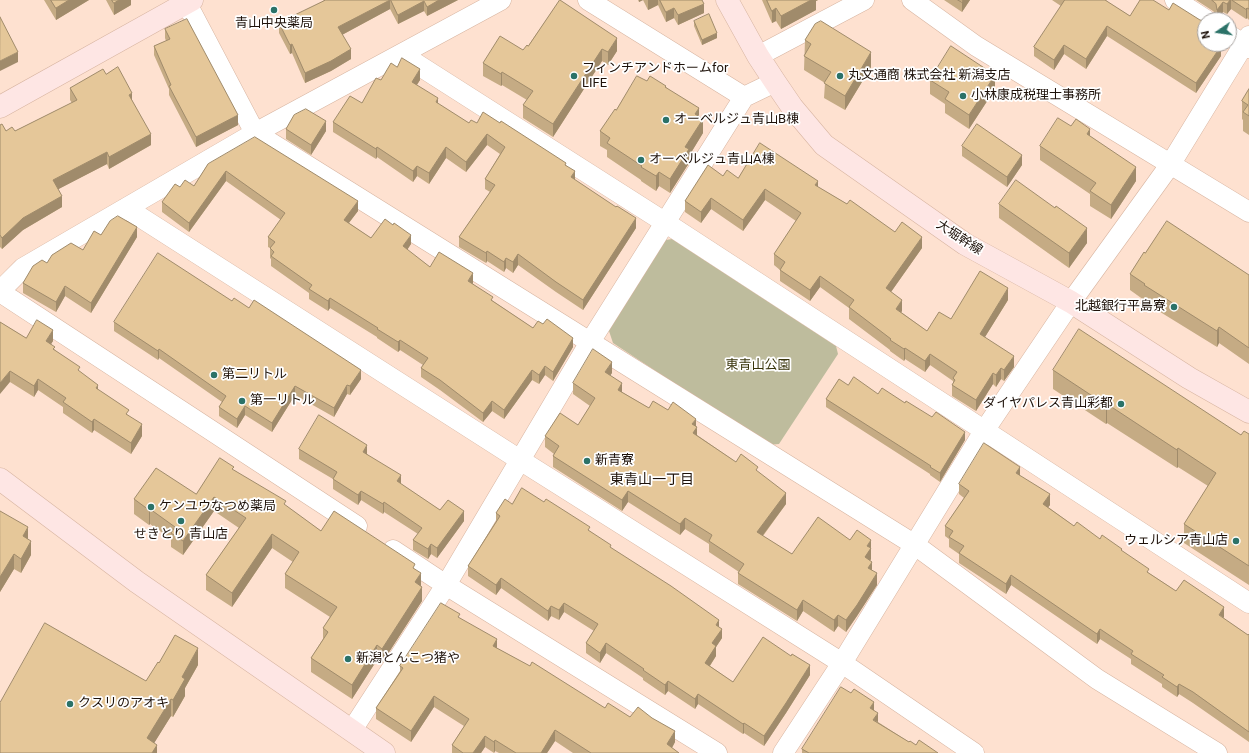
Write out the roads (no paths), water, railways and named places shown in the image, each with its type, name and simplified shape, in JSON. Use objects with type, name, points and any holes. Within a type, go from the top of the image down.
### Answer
[{"type":"street","points":[[501,0],[255,133],[23,268],[0,292],[446,585],[717,753]]},
{"type":"street","points":[[588,0],[744,97]]},
{"type":"street","name":"大堀幹線","points":[[728,0],[758,56],[775,82],[792,107],[824,145],[965,244],[1071,302],[1189,378],[1249,412]]},
{"type":"street","points":[[758,56],[864,0]]},
{"type":"street","points":[[912,0],[976,46],[1249,212]]},
{"type":"street","points":[[1175,0],[1197,14]]},
{"type":"street","points":[[0,108],[188,1],[255,133],[915,545],[1098,679],[1217,753]]},
{"type":"street","points":[[783,753],[842,662],[984,431],[1071,302],[1170,165],[1243,41]]},
{"type":"street","points":[[401,54],[666,223],[1249,603]]},
{"type":"street","points":[[352,730],[446,585],[590,342],[744,97],[775,82]]},
{"type":"street","points":[[126,208],[520,460],[842,662],[974,753]]},
{"type":"street","points":[[0,479],[137,582],[384,753]]},
{"type":"place","name":"青山中央薬局","points":[[274,10]]},
{"type":"place","name":"フィンチアンドホームfor LIFE","points":[[574,76]]},
{"type":"place","name":"丸文通商 株式会社 新潟支店","points":[[840,76]]},
{"type":"place","name":"小林康成税理士事務所","points":[[963,96]]},
{"type":"place","name":"オーベルジュ青山B棟","points":[[666,120]]},
{"type":"place","name":"オーベルジュ青山A棟","points":[[641,160]]},
{"type":"place","name":"北越銀行平島寮","points":[[1174,307]]},
{"type":"place","name":"第二リトル","points":[[214,375]]},
{"type":"place","name":"第一リトル","points":[[242,401]]},
{"type":"place","name":"ダイヤパレス青山彩都","points":[[1121,404]]},
{"type":"place","name":"新青寮","points":[[587,461]]},
{"type":"place","name":"ケンユウなつめ薬局","points":[[151,507]]},
{"type":"place","name":"せきとり 青山店","points":[[181,521]]},
{"type":"place","name":"ウェルシア青山店","points":[[1236,541]]},
{"type":"place","name":"新潟とんこつ猪や","points":[[348,659]]},
{"type":"place","name":"クスリのアオキ","points":[[70,704]]},
{"type":"district","name":"東青山一丁目","points":[[652,480]]},
{"type":"park label","name":"東青山公園","points":[[758,366]]}]
